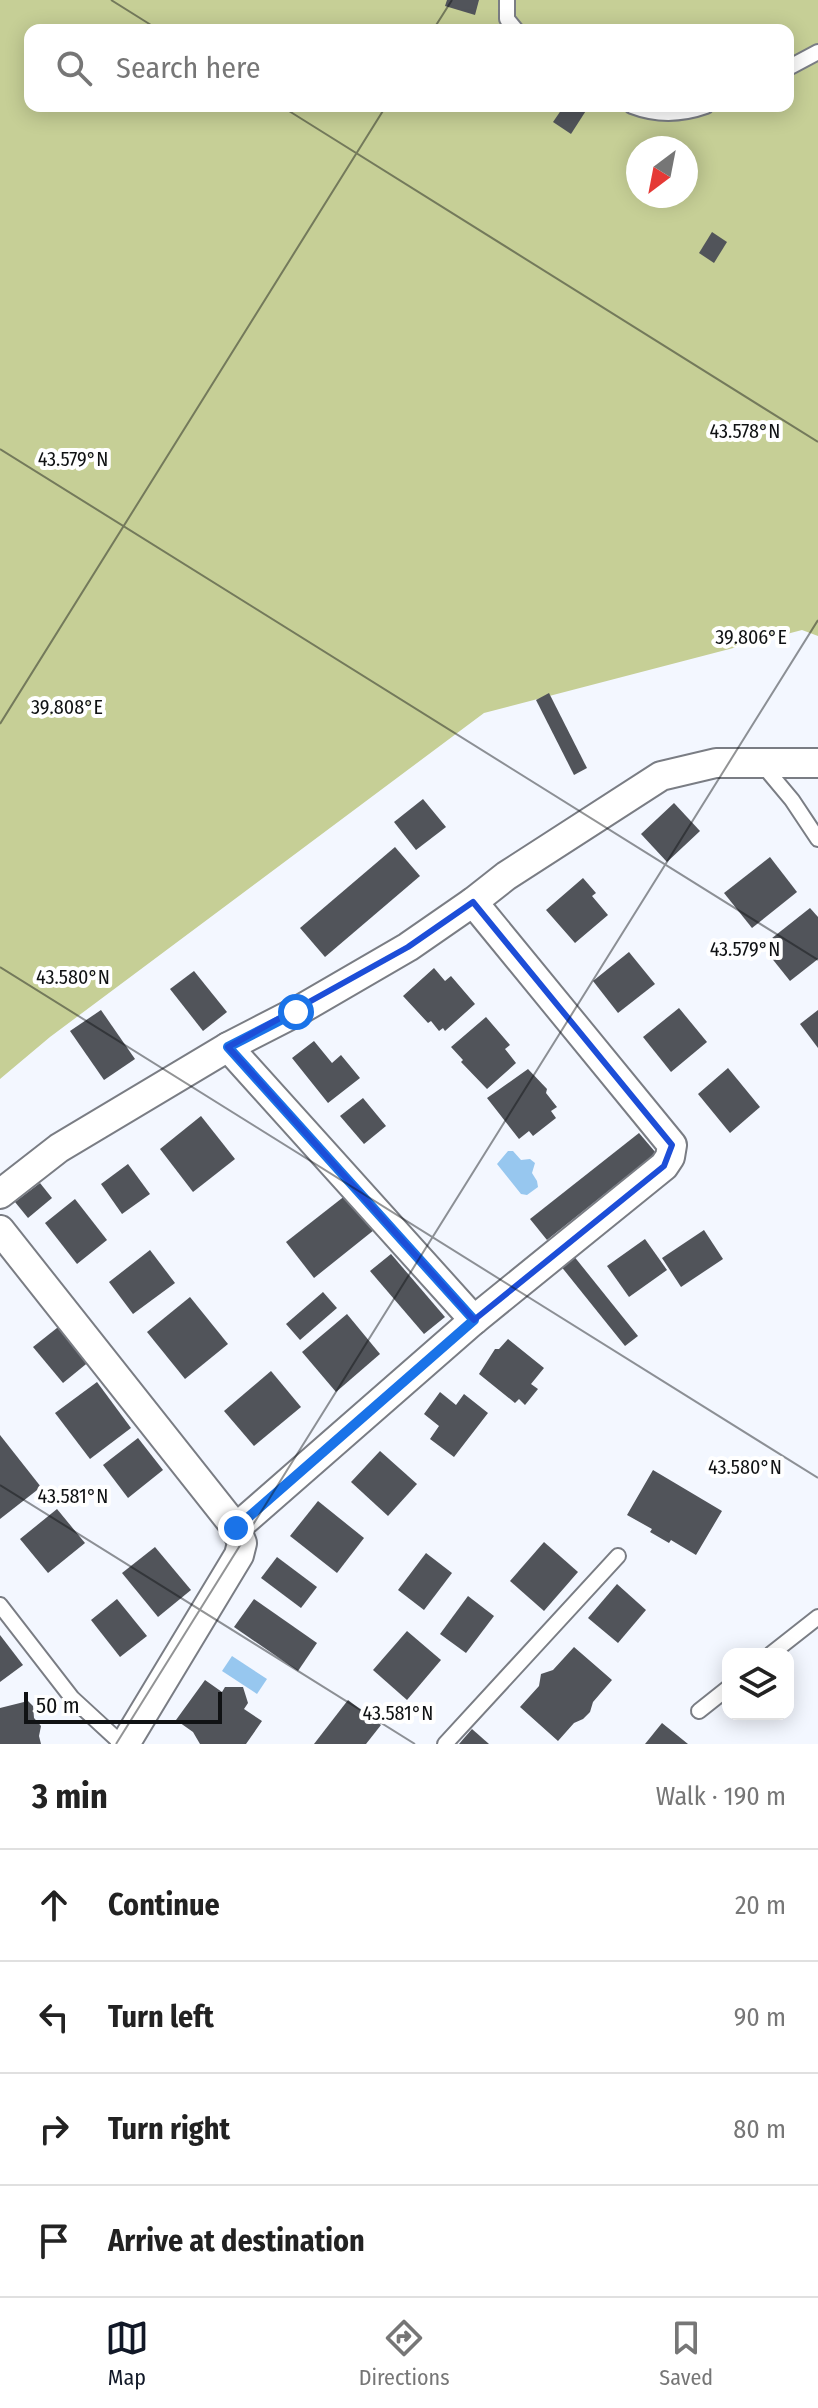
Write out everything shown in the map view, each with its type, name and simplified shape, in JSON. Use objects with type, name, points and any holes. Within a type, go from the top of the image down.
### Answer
[{"type":"street","points":[[0,1194],[59,1148],[228,1047],[296,1012],[408,947],[506,876],[661,776],[716,763],[818,763]]},
{"type":"street","points":[[236,1528],[474,1320],[664,1166],[670,1157],[672,1145],[473,902]]},
{"type":"street","points":[[228,1047],[474,1320]]},
{"type":"street","points":[[0,1230],[236,1528],[242,1543],[239,1555],[123,1744]]},
{"type":"lane","points":[[507,0],[507,19],[511,24]]},
{"type":"lane","points":[[794,65],[818,52]]},
{"type":"lane","points":[[647,112],[688,112]]},
{"type":"lane","points":[[761,762],[818,839]]},
{"type":"lane","points":[[445,1744],[618,1556]]},
{"type":"lane","points":[[0,1605],[72,1698],[123,1744]]},
{"type":"lane","points":[[779,1648],[818,1617]]},
{"type":"lane","points":[[699,1711],[722,1693]]},
{"type":"highlighted area","points":[[473,902],[672,1145],[664,1166],[474,1320],[228,1047],[408,947]]},
{"type":"green space","points":[[0,0],[818,0],[818,636],[802,630],[484,713],[50,1037],[0,1079]]},
{"type":"water","points":[[508,1151],[513,1151],[521,1160],[530,1159],[535,1163],[532,1173],[538,1187],[527,1195],[521,1194],[497,1164]]},
{"type":"water","points":[[232,1656],[267,1679],[257,1694],[222,1671]]},
{"type":"building","points":[[447,0],[479,0],[475,15],[445,6]]},
{"type":"building","points":[[560,112],[585,112],[571,134],[553,122]]},
{"type":"building","points":[[712,232],[727,242],[714,263],[699,253]]},
{"type":"building","points":[[549,693],[587,768],[574,775],[536,700]]},
{"type":"building","points":[[423,799],[446,827],[416,850],[394,822]]},
{"type":"building","points":[[674,803],[700,831],[667,862],[641,834]]},
{"type":"building","points":[[395,847],[420,876],[325,957],[300,928]]},
{"type":"building","points":[[770,857],[797,892],[752,928],[724,893]]},
{"type":"building","points":[[583,878],[596,893],[592,896],[608,915],[575,943],[546,910]]},
{"type":"building","points":[[810,908],[818,917],[818,959],[790,981],[762,946]]},
{"type":"building","points":[[629,952],[655,984],[618,1013],[593,981]]},
{"type":"building","points":[[434,968],[445,981],[451,976],[475,1004],[445,1031],[443,1028],[439,1031],[431,1021],[428,1023],[403,996]]},
{"type":"building","points":[[194,971],[227,1012],[203,1031],[170,989]]},
{"type":"building","points":[[679,1008],[707,1042],[671,1072],[643,1037]]},
{"type":"building","points":[[101,1010],[135,1059],[104,1080],[70,1031]]},
{"type":"building","points":[[818,1010],[818,1048],[800,1024]]},
{"type":"building","points":[[486,1017],[510,1045],[505,1049],[516,1063],[487,1089],[451,1047]]},
{"type":"building","points":[[314,1041],[332,1063],[341,1055],[360,1078],[328,1103],[292,1058]]},
{"type":"building","points":[[728,1068],[760,1107],[730,1133],[698,1094]]},
{"type":"building","points":[[528,1069],[547,1089],[546,1093],[557,1107],[551,1111],[556,1118],[533,1136],[529,1131],[519,1139],[487,1098]]},
{"type":"building","points":[[363,1098],[386,1126],[364,1144],[340,1116]]},
{"type":"building","points":[[201,1116],[235,1159],[193,1192],[160,1149]]},
{"type":"building","points":[[639,1133],[656,1153],[547,1240],[530,1219]]},
{"type":"building","points":[[128,1164],[150,1194],[122,1214],[101,1184]]},
{"type":"building","points":[[40,1183],[52,1198],[28,1218],[15,1202]]},
{"type":"building","points":[[346,1195],[374,1230],[314,1278],[286,1242]]},
{"type":"building","points":[[75,1199],[107,1240],[77,1264],[45,1223]]},
{"type":"building","points":[[704,1230],[723,1259],[681,1287],[662,1258]]},
{"type":"building","points":[[645,1239],[667,1270],[629,1297],[607,1266]]},
{"type":"building","points":[[150,1250],[175,1283],[133,1314],[109,1282]]},
{"type":"building","points":[[391,1254],[445,1317],[424,1334],[370,1271]]},
{"type":"building","points":[[573,1255],[638,1336],[625,1346],[560,1265]]},
{"type":"building","points":[[323,1292],[337,1308],[300,1340],[286,1324]]},
{"type":"building","points":[[190,1297],[228,1344],[185,1379],[147,1332]]},
{"type":"building","points":[[347,1314],[380,1354],[336,1392],[302,1352]]},
{"type":"building","points":[[62,1324],[91,1360],[63,1383],[33,1347]]},
{"type":"building","points":[[508,1339],[544,1368],[531,1384],[538,1389],[525,1405],[519,1399],[515,1403],[479,1374],[495,1349],[499,1349]]},
{"type":"building","points":[[271,1371],[301,1407],[254,1446],[224,1411]]},
{"type":"building","points":[[97,1382],[131,1428],[90,1459],[55,1413]]},
{"type":"building","points":[[440,1392],[456,1405],[464,1394],[488,1413],[454,1457],[430,1439],[439,1426],[424,1414]]},
{"type":"building","points":[[0,1435],[41,1487],[0,1519]]},
{"type":"building","points":[[138,1438],[163,1470],[128,1498],[103,1465]]},
{"type":"building","points":[[380,1451],[417,1484],[388,1516],[351,1482]]},
{"type":"building","points":[[653,1470],[722,1511],[696,1555],[650,1532],[652,1529],[627,1515]]},
{"type":"building","points":[[318,1501],[364,1538],[337,1573],[290,1536]]},
{"type":"building","points":[[57,1509],[85,1543],[48,1573],[20,1539]]},
{"type":"building","points":[[544,1542],[578,1572],[544,1611],[510,1581]]},
{"type":"building","points":[[155,1547],[191,1590],[158,1617],[122,1573]]},
{"type":"building","points":[[426,1553],[452,1573],[424,1610],[398,1590]]},
{"type":"building","points":[[277,1557],[317,1587],[301,1608],[261,1578]]},
{"type":"building","points":[[617,1584],[646,1610],[618,1643],[588,1618]]},
{"type":"building","points":[[468,1596],[494,1616],[466,1653],[440,1634]]},
{"type":"building","points":[[117,1599],[147,1636],[120,1657],[91,1620]]},
{"type":"building","points":[[254,1599],[317,1643],[298,1671],[234,1627]]},
{"type":"building","points":[[407,1631],[441,1660],[407,1700],[373,1670]]},
{"type":"building","points":[[0,1635],[23,1665],[0,1682]]},
{"type":"building","points":[[574,1647],[612,1680],[593,1702],[590,1712],[574,1723],[558,1741],[520,1707],[539,1686],[541,1674],[553,1670]]},
{"type":"building","points":[[205,1680],[222,1692],[225,1687],[243,1687],[248,1703],[244,1709],[262,1721],[246,1744],[200,1744],[193,1732],[176,1720]]},
{"type":"building","points":[[348,1700],[381,1725],[366,1744],[314,1744]]},
{"type":"building","points":[[28,1701],[33,1706],[34,1718],[41,1726],[41,1744],[0,1744],[0,1708]]},
{"type":"building","points":[[662,1723],[688,1744],[645,1744]]},
{"type":"building","points":[[472,1729],[489,1744],[459,1744]]},
{"type":"route","points":[[236,1528],[474,1320],[228,1047],[296,1012]]}]
